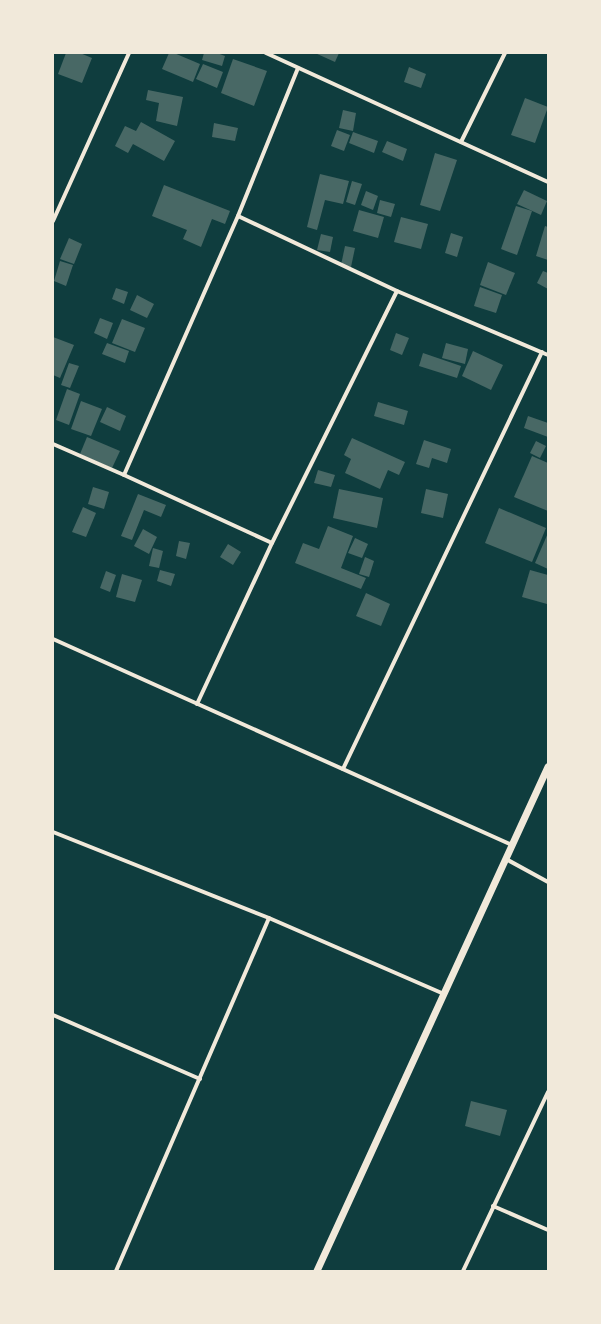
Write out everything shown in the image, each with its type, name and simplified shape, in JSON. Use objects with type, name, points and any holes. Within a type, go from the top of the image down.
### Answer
[{"type":"street","points":[[53,221],[128,53]]},
{"type":"street","points":[[266,53],[548,182]]},
{"type":"street","points":[[461,142],[505,53]]},
{"type":"street","points":[[124,475],[238,216],[298,68]]},
{"type":"street","points":[[238,216],[398,291],[548,355]]},
{"type":"street","points":[[198,704],[272,543],[398,291]]},
{"type":"street","points":[[343,769],[542,352]]},
{"type":"street","points":[[53,444],[272,543]]},
{"type":"street","points":[[53,639],[512,845]]},
{"type":"street","points":[[317,1271],[548,767]]},
{"type":"street","points":[[53,832],[269,918],[444,994]]},
{"type":"street","points":[[506,858],[548,882]]},
{"type":"street","points":[[116,1271],[269,918]]},
{"type":"street","points":[[53,1015],[200,1079]]},
{"type":"street","points":[[463,1271],[548,1092]]},
{"type":"street","points":[[494,1206],[548,1230]]},
{"type":"building","points":[[66,53],[80,53],[92,58],[82,83],[58,74]]},
{"type":"building","points":[[169,53],[174,53],[200,64],[193,82],[162,69]]},
{"type":"building","points":[[204,53],[217,53],[225,56],[222,66],[202,60]]},
{"type":"building","points":[[315,53],[339,53],[335,62]]},
{"type":"building","points":[[233,59],[267,71],[254,106],[221,93]]},
{"type":"building","points":[[203,64],[223,72],[217,88],[196,79]]},
{"type":"building","points":[[409,67],[426,74],[421,88],[404,82]]},
{"type":"building","points":[[148,90],[183,97],[177,126],[156,121],[159,103],[146,100]]},
{"type":"building","points":[[525,98],[548,107],[535,143],[511,135]]},
{"type":"building","points":[[343,110],[356,113],[353,131],[339,128]]},
{"type":"building","points":[[141,122],[175,141],[164,161],[133,144],[128,153],[115,146],[125,126],[136,131]]},
{"type":"building","points":[[214,123],[238,128],[235,141],[212,137]]},
{"type":"building","points":[[337,130],[350,135],[344,151],[331,146]]},
{"type":"building","points":[[353,132],[378,141],[374,153],[349,143]]},
{"type":"building","points":[[387,141],[407,149],[403,161],[382,152]]},
{"type":"building","points":[[435,153],[457,160],[440,211],[420,205]]},
{"type":"building","points":[[320,174],[349,181],[343,204],[325,200],[317,230],[307,227]]},
{"type":"building","points":[[352,181],[362,184],[355,205],[346,202]]},
{"type":"building","points":[[164,185],[230,211],[225,224],[212,219],[201,247],[183,239],[187,230],[152,216]]},
{"type":"building","points":[[524,190],[547,201],[541,215],[517,204]]},
{"type":"building","points":[[366,191],[378,196],[373,210],[361,205]]},
{"type":"building","points":[[380,200],[395,204],[391,217],[377,213]]},
{"type":"building","points":[[516,206],[532,211],[517,255],[501,249]]},
{"type":"building","points":[[359,210],[384,217],[378,238],[353,231]]},
{"type":"building","points":[[401,217],[428,224],[421,249],[394,242]]},
{"type":"building","points":[[545,226],[548,227],[548,260],[536,256]]},
{"type":"building","points":[[451,233],[463,237],[457,257],[445,253]]},
{"type":"building","points":[[321,234],[333,237],[330,252],[317,250]]},
{"type":"building","points":[[69,238],[82,244],[74,264],[60,259]]},
{"type":"building","points":[[345,246],[355,248],[351,267],[341,265]]},
{"type":"building","points":[[60,261],[73,265],[66,286],[54,281]]},
{"type":"building","points":[[488,262],[515,273],[506,295],[480,285]]},
{"type":"building","points":[[543,271],[548,273],[548,289],[537,283]]},
{"type":"building","points":[[480,287],[502,295],[496,313],[474,306]]},
{"type":"building","points":[[116,288],[128,292],[124,304],[112,299]]},
{"type":"building","points":[[137,295],[154,304],[147,318],[130,310]]},
{"type":"building","points":[[100,318],[113,323],[107,339],[94,333]]},
{"type":"building","points":[[122,319],[145,328],[135,352],[112,343]]},
{"type":"building","points":[[396,333],[409,338],[402,355],[390,350]]},
{"type":"building","points":[[53,337],[74,345],[60,378],[53,375]]},
{"type":"building","points":[[107,343],[129,351],[125,363],[102,354]]},
{"type":"building","points":[[446,343],[468,349],[465,364],[442,358]]},
{"type":"building","points":[[473,351],[503,365],[491,390],[462,376]]},
{"type":"building","points":[[423,353],[461,366],[457,378],[419,366]]},
{"type":"building","points":[[69,363],[79,366],[70,388],[61,385]]},
{"type":"building","points":[[67,389],[80,394],[69,425],[56,420]]},
{"type":"building","points":[[81,401],[102,409],[91,436],[71,429]]},
{"type":"building","points":[[378,402],[408,411],[404,425],[374,416]]},
{"type":"building","points":[[107,407],[126,416],[120,431],[100,422]]},
{"type":"building","points":[[528,416],[548,423],[548,437],[524,428]]},
{"type":"building","points":[[87,437],[120,451],[112,468],[80,454]]},
{"type":"building","points":[[352,438],[405,462],[399,475],[388,470],[380,489],[345,473],[351,459],[344,455]]},
{"type":"building","points":[[424,440],[451,449],[447,463],[432,458],[429,468],[416,464]]},
{"type":"building","points":[[536,441],[546,446],[540,458],[530,453]]},
{"type":"building","points":[[532,456],[548,463],[548,511],[514,497]]},
{"type":"building","points":[[318,470],[335,475],[331,487],[314,483]]},
{"type":"building","points":[[93,487],[109,492],[104,509],[88,504]]},
{"type":"building","points":[[339,489],[383,498],[377,528],[333,518]]},
{"type":"building","points":[[426,489],[448,494],[443,518],[421,513]]},
{"type":"building","points":[[138,494],[166,505],[161,517],[144,510],[132,540],[121,536]]},
{"type":"building","points":[[83,507],[96,513],[86,537],[72,532]]},
{"type":"building","points":[[499,508],[546,528],[532,562],[485,543]]},
{"type":"building","points":[[328,526],[353,536],[341,568],[366,578],[361,589],[295,563],[303,543],[319,549]]},
{"type":"building","points":[[143,529],[157,537],[149,554],[134,546]]},
{"type":"building","points":[[548,533],[548,569],[535,563]]},
{"type":"building","points":[[355,538],[368,544],[362,558],[348,553]]},
{"type":"building","points":[[179,541],[190,543],[186,559],[176,556]]},
{"type":"building","points":[[228,544],[241,552],[233,565],[220,557]]},
{"type":"building","points":[[153,548],[163,551],[159,568],[149,566]]},
{"type":"building","points":[[365,557],[374,561],[369,577],[359,574]]},
{"type":"building","points":[[160,570],[175,574],[171,586],[157,581]]},
{"type":"building","points":[[530,570],[548,575],[547,604],[522,597]]},
{"type":"building","points":[[106,571],[116,575],[110,592],[100,588]]},
{"type":"building","points":[[122,574],[142,580],[135,602],[116,597]]},
{"type":"building","points":[[366,593],[390,604],[381,626],[356,616]]},
{"type":"building","points":[[471,1101],[507,1110],[500,1136],[465,1126]]}]
